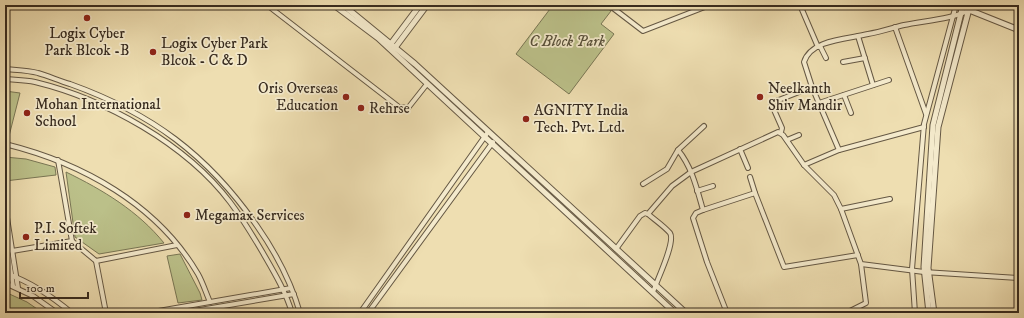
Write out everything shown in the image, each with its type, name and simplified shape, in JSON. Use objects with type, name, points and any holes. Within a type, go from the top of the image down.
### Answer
[{"type":"street","points":[[268,5],[399,107],[408,108],[427,84]]},
{"type":"street","points":[[334,5],[392,48],[427,84],[675,313]]},
{"type":"street","points":[[343,5],[496,138],[686,313]]},
{"type":"street","points":[[392,48],[420,5]]},
{"type":"street","points":[[392,48],[427,5]]},
{"type":"street","points":[[609,5],[639,29],[647,31],[710,5]]},
{"type":"street","points":[[800,5],[819,47],[826,58]]},
{"type":"street","points":[[915,313],[912,270],[924,127],[926,114],[952,15],[956,5]]},
{"type":"street","points":[[929,313],[926,272],[934,125],[963,5]]},
{"type":"street","points":[[839,150],[812,87],[804,62],[809,53],[839,38],[858,36],[952,15],[960,15],[969,7]]},
{"type":"street","points":[[969,7],[1019,30]]},
{"type":"street","points":[[934,313],[926,272],[938,127],[969,7]]},
{"type":"street","points":[[895,27],[926,114]]},
{"type":"street","points":[[858,36],[873,86]]},
{"type":"street","points":[[842,62],[865,58]]},
{"type":"street","points":[[5,69],[38,73],[94,93],[144,118],[176,138],[207,165],[236,197],[284,270],[300,313]]},
{"type":"street","points":[[5,78],[35,82],[89,101],[139,124],[170,145],[201,171],[230,202],[256,240],[285,296],[292,313]]},
{"type":"street","points":[[819,103],[889,80]]},
{"type":"street","points":[[812,87],[771,103],[782,128],[781,132],[804,165],[834,195],[841,209],[858,255],[866,303],[846,313]]},
{"type":"street","points":[[844,95],[851,113]]},
{"type":"street","points":[[643,184],[666,169],[678,150],[704,126]]},
{"type":"street","points":[[804,165],[839,150],[924,127]]},
{"type":"street","points":[[360,313],[488,132]]},
{"type":"street","points":[[616,249],[640,216],[646,213],[648,214],[672,186],[691,172],[781,132]]},
{"type":"street","points":[[787,140],[799,135]]},
{"type":"street","points":[[368,313],[496,138]]},
{"type":"street","points":[[5,144],[58,160],[108,184],[158,224],[177,245],[198,275],[210,302]]},
{"type":"street","points":[[740,149],[748,168]]},
{"type":"street","points":[[678,150],[691,172],[703,210]]},
{"type":"street","points":[[58,160],[72,241],[96,261],[106,313]]},
{"type":"street","points":[[750,177],[783,266],[803,265],[858,255]]},
{"type":"street","points":[[697,191],[713,186]]},
{"type":"street","points":[[727,313],[707,262],[693,218],[696,213],[703,210],[755,193]]},
{"type":"street","points":[[841,209],[890,199]]},
{"type":"street","points":[[5,205],[14,276]]},
{"type":"street","points":[[648,214],[670,233],[672,237],[670,247],[653,292]]},
{"type":"street","points":[[5,235],[16,287]]},
{"type":"street","points":[[12,251],[72,241]]},
{"type":"street","points":[[96,261],[177,245]]},
{"type":"street","points":[[860,264],[926,272],[1019,278]]},
{"type":"street","points":[[5,273],[14,276],[53,298],[72,313]]},
{"type":"street","points":[[5,283],[16,287],[57,313]]},
{"type":"street","points":[[147,313],[291,288]]},
{"type":"street","points":[[182,313],[294,294]]},
{"type":"street","points":[[47,306],[53,298]]},
{"type":"street","points":[[192,305],[194,311]]},
{"type":"green space","name":"C Block Park","points":[[553,5],[603,5],[611,11],[601,24],[614,34],[569,94],[516,54]]},
{"type":"green space","points":[[5,91],[20,93],[8,140],[5,140]]},
{"type":"green space","points":[[5,157],[26,159],[55,167],[56,175],[5,181]]},
{"type":"green space","points":[[66,172],[119,202],[143,221],[164,243],[99,254],[75,237]]},
{"type":"green space","points":[[180,254],[200,293],[202,300],[178,303],[167,256]]},
{"type":"green space","points":[[5,292],[27,302],[43,313],[5,313]]},
{"type":"place","name":"Logix Cyber Park Blcok -B","points":[[87,18]]},
{"type":"place","name":"Logix Cyber Park Blcok - C & D","points":[[153,52]]},
{"type":"place","name":"Oris Overseas Education","points":[[346,97]]},
{"type":"place","name":"Neelkanth Shiv Mandir","points":[[760,97]]},
{"type":"place","name":"Rehrse","points":[[361,108]]},
{"type":"place","name":"Mohan International School","points":[[27,113]]},
{"type":"place","name":"AGNITY India Tech. Pvt. Ltd.","points":[[526,119]]},
{"type":"place","name":"Megamax Services","points":[[187,215]]},
{"type":"place","name":"P.I. Softek Limited","points":[[26,237]]}]
